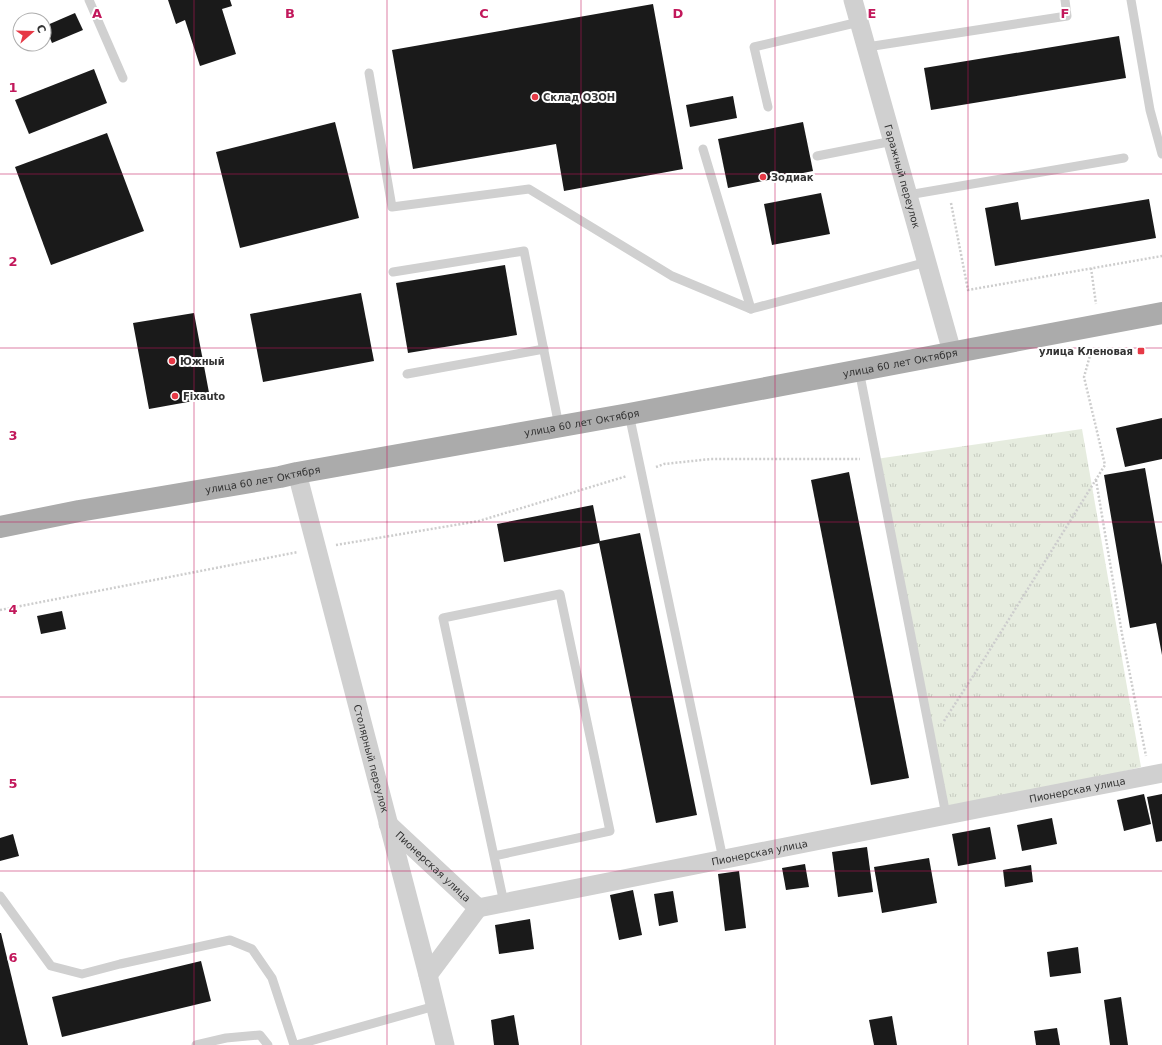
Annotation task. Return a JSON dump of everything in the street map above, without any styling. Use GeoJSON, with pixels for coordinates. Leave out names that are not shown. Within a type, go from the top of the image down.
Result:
{"type":"FeatureCollection","features":[{"type":"Feature","properties":{"kind":"main road","name":"улица 60 лет Октября"},"geometry":{"type":"LineString","coordinates":[[0,527],[79,511],[629,414],[1162,313]]}},
{"type":"Feature","properties":{"kind":"street","name":"Гаражный переулок"},"geometry":{"type":"LineString","coordinates":[[853,0],[952,352]]}},
{"type":"Feature","properties":{"kind":"street","name":"Столярный переулок"},"geometry":{"type":"LineString","coordinates":[[297,472],[445,1045]]}},
{"type":"Feature","properties":{"kind":"street","name":"Пионерская улица"},"geometry":{"type":"LineString","coordinates":[[388,824],[478,908],[1156,774]]}},
{"type":"Feature","properties":{"kind":"street"},"geometry":{"type":"LineString","coordinates":[[428,975],[478,908]]}},
{"type":"Feature","properties":{"kind":"lane"},"geometry":{"type":"LineString","coordinates":[[89,0],[123,78]]}},
{"type":"Feature","properties":{"kind":"lane"},"geometry":{"type":"LineString","coordinates":[[867,47],[1067,16],[1065,0]]}},
{"type":"Feature","properties":{"kind":"lane"},"geometry":{"type":"LineString","coordinates":[[1131,0],[1150,110],[1162,154]]}},
{"type":"Feature","properties":{"kind":"lane"},"geometry":{"type":"LineString","coordinates":[[768,107],[754,47],[859,22]]}},
{"type":"Feature","properties":{"kind":"lane"},"geometry":{"type":"LineString","coordinates":[[369,73],[392,207],[529,190],[672,276],[751,310],[927,262]]}},
{"type":"Feature","properties":{"kind":"lane"},"geometry":{"type":"LineString","coordinates":[[817,156],[893,141]]}},
{"type":"Feature","properties":{"kind":"lane"},"geometry":{"type":"LineString","coordinates":[[703,149],[751,310]]}},
{"type":"Feature","properties":{"kind":"lane"},"geometry":{"type":"LineString","coordinates":[[908,194],[1124,158]]}},
{"type":"Feature","properties":{"kind":"lane"},"geometry":{"type":"LineString","coordinates":[[393,272],[524,251],[559,426]]}},
{"type":"Feature","properties":{"kind":"lane"},"geometry":{"type":"LineString","coordinates":[[407,374],[544,349]]}},
{"type":"Feature","properties":{"kind":"lane"},"geometry":{"type":"LineString","coordinates":[[859,370],[946,815]]}},
{"type":"Feature","properties":{"kind":"lane"},"geometry":{"type":"LineString","coordinates":[[629,414],[723,859]]}},
{"type":"Feature","properties":{"kind":"lane"},"geometry":{"type":"LineString","coordinates":[[494,856],[610,831],[560,594],[443,618],[504,903]]}},
{"type":"Feature","properties":{"kind":"lane"},"geometry":{"type":"LineString","coordinates":[[0,896],[51,966],[82,974],[120,964],[230,940],[252,949],[272,978],[295,1045],[435,1006]]}},
{"type":"Feature","properties":{"kind":"lane"},"geometry":{"type":"LineString","coordinates":[[196,1045],[226,1038],[260,1035],[268,1045]]}},
{"type":"Feature","properties":{"kind":"path"},"geometry":{"type":"LineString","coordinates":[[947,188],[968,290],[1162,256]]}},
{"type":"Feature","properties":{"kind":"path"},"geometry":{"type":"LineString","coordinates":[[932,740],[1105,465],[1084,377],[1099,324],[1091,268]]}},
{"type":"Feature","properties":{"kind":"path"},"geometry":{"type":"LineString","coordinates":[[0,610],[317,548],[479,521],[664,464],[712,458],[876,459]]}},
{"type":"Feature","properties":{"kind":"path"},"geometry":{"type":"LineString","coordinates":[[1096,479],[1122,634],[1156,774]]}},
{"type":"Feature","properties":{"kind":"green space"},"geometry":{"type":"Polygon","coordinates":[[[1082,429],[1141,767],[946,815],[876,459],[1082,429]]]}},
{"type":"Feature","properties":{"kind":"building"},"geometry":{"type":"Polygon","coordinates":[[[168,0],[230,0],[232,6],[222,9],[236,54],[200,66],[185,20],[176,24],[168,0]]]}},
{"type":"Feature","properties":{"kind":"building","name":"Склад ОЗОН"},"geometry":{"type":"Polygon","coordinates":[[[653,4],[683,169],[564,191],[556,144],[413,169],[392,50],[653,4]]]}},
{"type":"Feature","properties":{"kind":"building"},"geometry":{"type":"Polygon","coordinates":[[[75,13],[83,30],[52,43],[52,23],[75,13]]]}},
{"type":"Feature","properties":{"kind":"building"},"geometry":{"type":"Polygon","coordinates":[[[1119,36],[1126,78],[931,110],[924,68],[1119,36]]]}},
{"type":"Feature","properties":{"kind":"building"},"geometry":{"type":"Polygon","coordinates":[[[94,69],[107,103],[29,134],[15,100],[94,69]]]}},
{"type":"Feature","properties":{"kind":"building"},"geometry":{"type":"Polygon","coordinates":[[[733,96],[737,118],[690,127],[686,105],[733,96]]]}},
{"type":"Feature","properties":{"kind":"building"},"geometry":{"type":"Polygon","coordinates":[[[335,122],[359,218],[240,248],[216,152],[335,122]]]}},
{"type":"Feature","properties":{"kind":"building"},"geometry":{"type":"Polygon","coordinates":[[[803,122],[813,171],[728,188],[718,139],[803,122]]]}},
{"type":"Feature","properties":{"kind":"building"},"geometry":{"type":"Polygon","coordinates":[[[107,133],[144,231],[51,265],[15,167],[107,133]]]}},
{"type":"Feature","properties":{"kind":"building"},"geometry":{"type":"Polygon","coordinates":[[[821,193],[830,234],[772,245],[764,204],[821,193]]]}},
{"type":"Feature","properties":{"kind":"building"},"geometry":{"type":"Polygon","coordinates":[[[1149,199],[1156,238],[995,266],[985,208],[1018,202],[1021,220],[1149,199]]]}},
{"type":"Feature","properties":{"kind":"building"},"geometry":{"type":"Polygon","coordinates":[[[505,265],[517,335],[408,353],[396,283],[505,265]]]}},
{"type":"Feature","properties":{"kind":"building"},"geometry":{"type":"Polygon","coordinates":[[[361,293],[374,361],[263,382],[250,314],[361,293]]]}},
{"type":"Feature","properties":{"kind":"building","name":"Южный"},"geometry":{"type":"Polygon","coordinates":[[[194,313],[210,398],[149,409],[133,323],[194,313]]]}},
{"type":"Feature","properties":{"kind":"building"},"geometry":{"type":"Polygon","coordinates":[[[1162,418],[1162,459],[1125,467],[1116,428],[1162,418]]]}},
{"type":"Feature","properties":{"kind":"building"},"geometry":{"type":"Polygon","coordinates":[[[1145,468],[1162,565],[1162,655],[1156,623],[1130,628],[1104,475],[1145,468]]]}},
{"type":"Feature","properties":{"kind":"building"},"geometry":{"type":"Polygon","coordinates":[[[849,472],[909,778],[871,785],[811,480],[849,472]]]}},
{"type":"Feature","properties":{"kind":"building"},"geometry":{"type":"Polygon","coordinates":[[[593,505],[600,541],[640,533],[697,815],[656,823],[599,543],[504,562],[497,524],[593,505]]]}},
{"type":"Feature","properties":{"kind":"building"},"geometry":{"type":"Polygon","coordinates":[[[62,611],[66,629],[41,634],[37,616],[62,611]]]}},
{"type":"Feature","properties":{"kind":"building"},"geometry":{"type":"Polygon","coordinates":[[[1144,794],[1151,824],[1124,831],[1117,800],[1144,794]]]}},
{"type":"Feature","properties":{"kind":"building"},"geometry":{"type":"Polygon","coordinates":[[[1162,794],[1162,841],[1156,842],[1147,797],[1162,794]]]}},
{"type":"Feature","properties":{"kind":"building"},"geometry":{"type":"Polygon","coordinates":[[[1052,818],[1057,844],[1022,851],[1017,825],[1052,818]]]}},
{"type":"Feature","properties":{"kind":"building"},"geometry":{"type":"Polygon","coordinates":[[[990,827],[996,859],[958,866],[952,834],[990,827]]]}},
{"type":"Feature","properties":{"kind":"building"},"geometry":{"type":"Polygon","coordinates":[[[13,834],[19,856],[0,861],[0,838],[13,834]]]}},
{"type":"Feature","properties":{"kind":"building"},"geometry":{"type":"Polygon","coordinates":[[[867,847],[873,892],[838,897],[832,852],[867,847]]]}},
{"type":"Feature","properties":{"kind":"building"},"geometry":{"type":"Polygon","coordinates":[[[929,858],[937,903],[882,913],[874,867],[929,858]]]}},
{"type":"Feature","properties":{"kind":"building"},"geometry":{"type":"Polygon","coordinates":[[[805,864],[809,887],[786,890],[782,868],[805,864]]]}},
{"type":"Feature","properties":{"kind":"building"},"geometry":{"type":"Polygon","coordinates":[[[1031,865],[1033,882],[1005,887],[1003,870],[1031,865]]]}},
{"type":"Feature","properties":{"kind":"building"},"geometry":{"type":"Polygon","coordinates":[[[739,871],[746,928],[725,931],[718,874],[739,871]]]}},
{"type":"Feature","properties":{"kind":"building"},"geometry":{"type":"Polygon","coordinates":[[[633,890],[642,935],[619,940],[610,895],[633,890]]]}},
{"type":"Feature","properties":{"kind":"building"},"geometry":{"type":"Polygon","coordinates":[[[673,891],[678,922],[659,926],[654,894],[673,891]]]}},
{"type":"Feature","properties":{"kind":"building"},"geometry":{"type":"Polygon","coordinates":[[[530,919],[534,949],[499,954],[495,925],[530,919]]]}},
{"type":"Feature","properties":{"kind":"building"},"geometry":{"type":"Polygon","coordinates":[[[1,933],[28,1045],[0,1045],[1,933]]]}},
{"type":"Feature","properties":{"kind":"building"},"geometry":{"type":"Polygon","coordinates":[[[1078,947],[1081,973],[1050,977],[1047,952],[1078,947]]]}},
{"type":"Feature","properties":{"kind":"building"},"geometry":{"type":"Polygon","coordinates":[[[201,961],[211,1001],[62,1037],[52,997],[201,961]]]}},
{"type":"Feature","properties":{"kind":"building"},"geometry":{"type":"Polygon","coordinates":[[[1121,997],[1128,1045],[1110,1045],[1104,1000],[1121,997]]]}},
{"type":"Feature","properties":{"kind":"building"},"geometry":{"type":"Polygon","coordinates":[[[514,1015],[519,1045],[494,1045],[491,1020],[514,1015]]]}},
{"type":"Feature","properties":{"kind":"building"},"geometry":{"type":"Polygon","coordinates":[[[892,1016],[897,1045],[874,1045],[869,1020],[892,1016]]]}},
{"type":"Feature","properties":{"kind":"building"},"geometry":{"type":"Polygon","coordinates":[[[1057,1028],[1060,1045],[1036,1045],[1034,1031],[1057,1028]]]}},
{"type":"Feature","properties":{"kind":"place","name":"Склад ОЗОН"},"geometry":{"type":"Point","coordinates":[535,97]}},
{"type":"Feature","properties":{"kind":"place","name":"Зодиак"},"geometry":{"type":"Point","coordinates":[763,177]}},
{"type":"Feature","properties":{"kind":"place","name":"улица Кленовая"},"geometry":{"type":"Point","coordinates":[1141,351]}},
{"type":"Feature","properties":{"kind":"place","name":"Южный"},"geometry":{"type":"Point","coordinates":[172,361]}},
{"type":"Feature","properties":{"kind":"place","name":"Fixauto"},"geometry":{"type":"Point","coordinates":[175,396]}}]}
